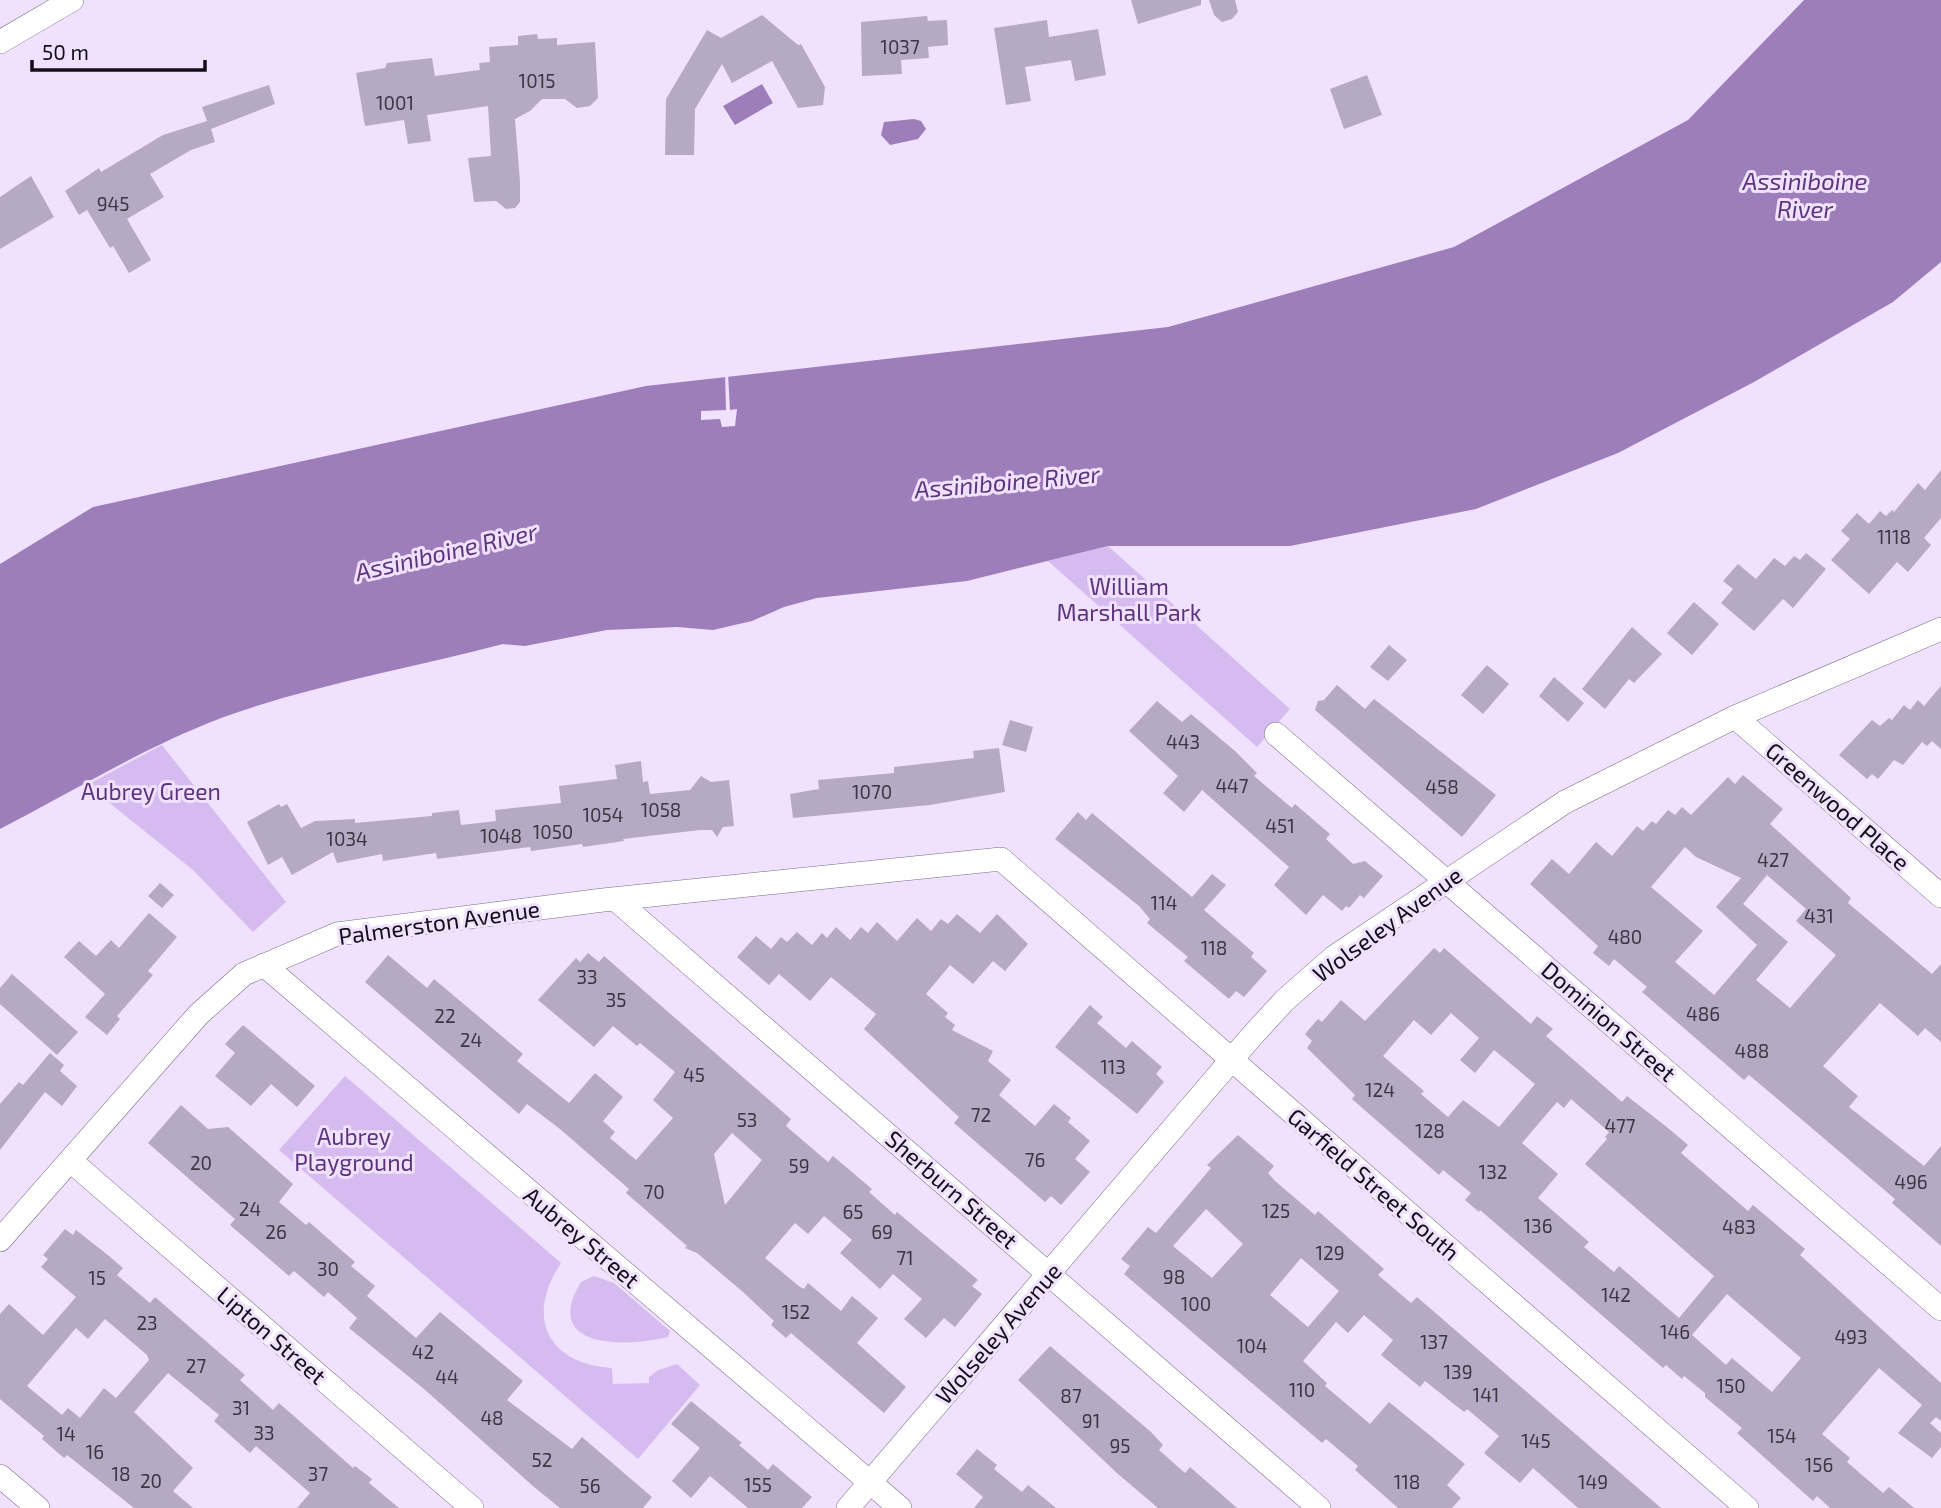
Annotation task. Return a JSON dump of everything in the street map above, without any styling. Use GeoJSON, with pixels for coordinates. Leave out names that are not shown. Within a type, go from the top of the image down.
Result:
{"type":"FeatureCollection","features":[{"type":"Feature","properties":{"kind":"street"},"geometry":{"type":"LineString","coordinates":[[0,41],[72,0]]}},
{"type":"Feature","properties":{"kind":"street","name":"Wolseley Avenue"},"geometry":{"type":"LineString","coordinates":[[848,1508],[1285,1000],[1334,957],[1446,879],[1565,802],[1735,717],[1941,629]]}},
{"type":"Feature","properties":{"kind":"street","name":"Greenwood Place"},"geometry":{"type":"LineString","coordinates":[[1735,717],[1941,896]]}},
{"type":"Feature","properties":{"kind":"street","name":"Dominion Street"},"geometry":{"type":"LineString","coordinates":[[1276,734],[1941,1308]]}},
{"type":"Feature","properties":{"kind":"street","name":"Palmerston Avenue"},"geometry":{"type":"LineString","coordinates":[[0,1240],[72,1162],[199,1014],[244,974],[337,934],[615,899],[1002,859]]}},
{"type":"Feature","properties":{"kind":"street","name":"Garfield Street South"},"geometry":{"type":"LineString","coordinates":[[1002,859],[1747,1508]]}},
{"type":"Feature","properties":{"kind":"street","name":"Sherburn Street"},"geometry":{"type":"LineString","coordinates":[[615,899],[1319,1508]]}},
{"type":"Feature","properties":{"kind":"street","name":"Aubrey Street"},"geometry":{"type":"LineString","coordinates":[[264,965],[900,1508]]}},
{"type":"Feature","properties":{"kind":"street","name":"Lipton Street"},"geometry":{"type":"LineString","coordinates":[[72,1162],[472,1508]]}},
{"type":"Feature","properties":{"kind":"street"},"geometry":{"type":"LineString","coordinates":[[0,1476],[38,1508]]}},
{"type":"Feature","properties":{"kind":"green space","name":"William Marshall Park"},"geometry":{"type":"Polygon","coordinates":[[[1108,546],[1290,709],[1257,747],[1048,561],[1108,546]]]}},
{"type":"Feature","properties":{"kind":"green space","name":"Aubrey Green"},"geometry":{"type":"Polygon","coordinates":[[[162,745],[286,902],[253,932],[193,870],[87,785],[162,745]]]}},
{"type":"Feature","properties":{"kind":"green space","name":"Aubrey Playground"},"geometry":{"type":"Polygon","coordinates":[[[345,1076],[561,1263],[550,1283],[544,1319],[549,1334],[558,1347],[572,1358],[590,1365],[612,1368],[613,1384],[649,1383],[649,1377],[658,1370],[677,1364],[700,1385],[638,1459],[279,1150],[345,1076]]]}},
{"type":"Feature","properties":{"kind":"green space"},"geometry":{"type":"Polygon","coordinates":[[[594,1276],[614,1283],[670,1331],[668,1337],[612,1342],[594,1339],[580,1332],[572,1321],[571,1304],[581,1282],[594,1276]]]}},
{"type":"Feature","properties":{"kind":"water","name":"Assiniboine River"},"geometry":{"type":"Polygon","coordinates":[[[1804,0],[1941,0],[1941,262],[1893,302],[1754,382],[1618,453],[1476,509],[1290,546],[1108,546],[967,581],[817,598],[784,607],[752,621],[713,630],[677,627],[607,630],[525,646],[503,644],[327,686],[224,717],[138,755],[0,829],[0,564],[93,507],[646,386],[1168,327],[1454,247],[1688,120],[1804,0]]]}},
{"type":"Feature","properties":{"kind":"water"},"geometry":{"type":"Polygon","coordinates":[[[762,84],[773,103],[735,125],[723,106],[762,84]]]}},
{"type":"Feature","properties":{"kind":"water"},"geometry":{"type":"Polygon","coordinates":[[[914,119],[921,121],[926,129],[918,139],[890,145],[881,135],[884,122],[914,119]]]}},
{"type":"Feature","properties":{"kind":"pier"},"geometry":{"type":"Polygon","coordinates":[[[725,373],[728,373],[730,410],[737,409],[735,426],[722,427],[720,419],[701,420],[701,411],[726,410],[725,373]]]}},
{"type":"Feature","properties":{"kind":"building"},"geometry":{"type":"Polygon","coordinates":[[[1131,0],[1201,0],[1201,5],[1138,24],[1131,0]]]}},
{"type":"Feature","properties":{"kind":"building"},"geometry":{"type":"Polygon","coordinates":[[[1209,0],[1235,0],[1238,12],[1232,19],[1222,22],[1214,15],[1209,0]]]}},
{"type":"Feature","properties":{"kind":"building"},"geometry":{"type":"Polygon","coordinates":[[[762,15],[798,45],[801,44],[825,87],[823,105],[798,108],[772,61],[732,83],[722,64],[695,109],[694,155],[665,155],[666,99],[707,30],[721,38],[762,15]]]}},
{"type":"Feature","properties":{"kind":"building"},"geometry":{"type":"Polygon","coordinates":[[[927,16],[928,21],[947,20],[948,45],[928,47],[929,58],[901,60],[902,74],[862,76],[861,22],[927,16]]]}},
{"type":"Feature","properties":{"kind":"building"},"geometry":{"type":"Polygon","coordinates":[[[1047,20],[1049,37],[1098,29],[1106,75],[1075,81],[1071,60],[1025,67],[1031,101],[1006,105],[994,28],[1047,20]]]}},
{"type":"Feature","properties":{"kind":"building"},"geometry":{"type":"Polygon","coordinates":[[[537,34],[538,39],[557,38],[557,45],[595,42],[598,98],[590,106],[577,108],[565,99],[542,99],[530,111],[515,119],[520,202],[515,208],[506,209],[496,201],[474,202],[468,158],[491,156],[488,106],[427,115],[431,141],[408,144],[404,120],[365,126],[356,73],[385,68],[387,63],[432,58],[435,76],[480,70],[479,63],[490,62],[489,47],[518,45],[518,36],[537,34]]]}},
{"type":"Feature","properties":{"kind":"building"},"geometry":{"type":"Polygon","coordinates":[[[1367,75],[1382,115],[1344,129],[1330,89],[1367,75]]]}},
{"type":"Feature","properties":{"kind":"building"},"geometry":{"type":"Polygon","coordinates":[[[269,85],[275,104],[211,129],[215,142],[191,150],[150,174],[164,197],[127,219],[151,260],[129,273],[87,210],[79,215],[65,191],[99,168],[101,172],[163,135],[207,121],[202,107],[269,85]]]}},
{"type":"Feature","properties":{"kind":"building"},"geometry":{"type":"Polygon","coordinates":[[[31,176],[54,217],[0,249],[0,197],[31,176]]]}},
{"type":"Feature","properties":{"kind":"building"},"geometry":{"type":"Polygon","coordinates":[[[1941,470],[1941,518],[1924,538],[1931,545],[1908,572],[1897,562],[1869,594],[1831,560],[1850,539],[1841,531],[1857,513],[1869,524],[1880,511],[1886,516],[1892,510],[1894,512],[1918,483],[1925,490],[1941,470]]]}},
{"type":"Feature","properties":{"kind":"building"},"geometry":{"type":"Polygon","coordinates":[[[1806,553],[1826,569],[1793,608],[1783,599],[1754,631],[1721,603],[1733,589],[1723,581],[1738,564],[1756,579],[1774,558],[1785,566],[1794,556],[1800,560],[1806,553]]]}},
{"type":"Feature","properties":{"kind":"building"},"geometry":{"type":"Polygon","coordinates":[[[1694,602],[1719,624],[1692,655],[1667,633],[1694,602]]]}},
{"type":"Feature","properties":{"kind":"building"},"geometry":{"type":"Polygon","coordinates":[[[1632,627],[1662,654],[1634,683],[1629,679],[1605,709],[1582,689],[1632,627]]]}},
{"type":"Feature","properties":{"kind":"building"},"geometry":{"type":"Polygon","coordinates":[[[1389,645],[1407,660],[1388,681],[1370,667],[1389,645]]]}},
{"type":"Feature","properties":{"kind":"building"},"geometry":{"type":"Polygon","coordinates":[[[1487,665],[1509,684],[1483,714],[1461,695],[1487,665]]]}},
{"type":"Feature","properties":{"kind":"building"},"geometry":{"type":"Polygon","coordinates":[[[1554,677],[1584,703],[1568,722],[1539,696],[1554,677]]]}},
{"type":"Feature","properties":{"kind":"building"},"geometry":{"type":"Polygon","coordinates":[[[1337,685],[1365,709],[1374,699],[1496,795],[1462,837],[1315,710],[1318,701],[1324,700],[1337,685]]]}},
{"type":"Feature","properties":{"kind":"building"},"geometry":{"type":"Polygon","coordinates":[[[1941,686],[1941,749],[1932,741],[1927,746],[1922,742],[1903,765],[1894,760],[1878,779],[1872,774],[1867,779],[1839,755],[1872,720],[1880,726],[1889,718],[1892,720],[1904,705],[1910,710],[1918,700],[1924,706],[1941,686]]]}},
{"type":"Feature","properties":{"kind":"building"},"geometry":{"type":"Polygon","coordinates":[[[1157,701],[1182,722],[1191,714],[1235,751],[1257,773],[1254,776],[1292,808],[1295,804],[1330,834],[1326,839],[1353,864],[1365,861],[1383,876],[1364,898],[1360,895],[1349,908],[1346,906],[1342,911],[1323,895],[1306,915],[1274,885],[1289,867],[1202,790],[1184,812],[1163,793],[1178,776],[1129,731],[1157,701]]]}},
{"type":"Feature","properties":{"kind":"building"},"geometry":{"type":"Polygon","coordinates":[[[1010,720],[1033,727],[1026,752],[1002,745],[1010,720]]]}},
{"type":"Feature","properties":{"kind":"building"},"geometry":{"type":"Polygon","coordinates":[[[999,748],[1005,792],[930,805],[793,818],[790,794],[819,789],[818,780],[894,773],[894,767],[974,758],[973,751],[999,748]]]}},
{"type":"Feature","properties":{"kind":"building"},"geometry":{"type":"Polygon","coordinates":[[[641,761],[643,782],[648,781],[650,794],[690,790],[701,776],[711,782],[729,780],[734,826],[723,827],[717,837],[712,830],[700,830],[623,839],[624,841],[583,847],[582,844],[531,851],[530,847],[437,859],[436,853],[383,861],[382,854],[337,863],[333,852],[292,875],[282,857],[268,865],[247,822],[279,804],[281,807],[287,804],[301,828],[315,821],[355,819],[355,823],[432,816],[432,813],[459,810],[461,825],[496,821],[495,810],[561,803],[559,786],[617,779],[615,765],[641,761]]]}},
{"type":"Feature","properties":{"kind":"building"},"geometry":{"type":"Polygon","coordinates":[[[1743,775],[1783,809],[1770,824],[1851,898],[1848,903],[1932,974],[1941,964],[1941,1042],[1925,1028],[1918,1036],[1880,1003],[1823,1066],[1858,1096],[1849,1107],[1924,1166],[1941,1146],[1941,1246],[1892,1203],[1895,1199],[1780,1101],[1749,1075],[1744,1080],[1642,992],[1647,987],[1614,959],[1609,966],[1593,953],[1598,946],[1530,884],[1552,859],[1569,874],[1596,842],[1612,856],[1637,826],[1643,831],[1652,821],[1656,824],[1668,810],[1675,815],[1682,807],[1691,815],[1728,777],[1735,784],[1743,775]],[[1685,847],[1651,887],[1703,931],[1675,962],[1714,995],[1757,945],[1716,907],[1741,878],[1696,857],[1685,847]],[[1767,875],[1743,904],[1788,942],[1756,980],[1790,1008],[1836,955],[1796,921],[1806,909],[1767,875]]]}},
{"type":"Feature","properties":{"kind":"building"},"geometry":{"type":"Polygon","coordinates":[[[1078,812],[1086,820],[1092,813],[1192,897],[1212,874],[1226,885],[1204,910],[1254,953],[1251,957],[1267,971],[1244,997],[1236,991],[1229,999],[1184,961],[1188,957],[1147,923],[1150,919],[1139,906],[1055,839],[1078,812]]]}},
{"type":"Feature","properties":{"kind":"building"},"geometry":{"type":"Polygon","coordinates":[[[160,883],[174,895],[162,908],[148,896],[160,883]]]}},
{"type":"Feature","properties":{"kind":"building"},"geometry":{"type":"Polygon","coordinates":[[[149,913],[177,937],[148,971],[153,975],[117,1016],[120,1019],[107,1035],[85,1017],[105,994],[64,957],[79,941],[96,956],[111,940],[119,948],[149,913]]]}},
{"type":"Feature","properties":{"kind":"building"},"geometry":{"type":"Polygon","coordinates":[[[957,914],[980,933],[997,914],[1028,944],[1005,971],[993,961],[973,984],[950,965],[926,994],[948,1013],[945,1017],[955,1025],[952,1030],[993,1051],[988,1061],[1011,1080],[999,1095],[1035,1126],[1054,1104],[1071,1118],[1068,1122],[1090,1141],[1075,1159],[1090,1172],[1061,1205],[1051,1196],[1045,1202],[954,1123],[959,1117],[864,1029],[876,1014],[831,977],[810,1001],[779,974],[769,985],[737,957],[756,936],[771,949],[781,937],[787,942],[797,932],[812,945],[822,933],[827,938],[836,927],[850,940],[861,927],[868,933],[877,922],[897,941],[917,918],[931,931],[941,919],[948,924],[957,914]]]}},
{"type":"Feature","properties":{"kind":"building"},"geometry":{"type":"Polygon","coordinates":[[[1434,948],[1440,953],[1444,948],[1531,1024],[1537,1016],[1553,1029],[1546,1036],[1622,1102],[1627,1096],[1688,1145],[1681,1153],[1748,1211],[1753,1205],[1805,1249],[1800,1255],[1941,1383],[1941,1421],[1936,1417],[1930,1423],[1941,1433],[1941,1447],[1932,1458],[1898,1433],[1922,1405],[1879,1368],[1822,1434],[1850,1458],[1847,1462],[1883,1493],[1889,1487],[1914,1508],[1830,1508],[1817,1496],[1813,1501],[1737,1433],[1742,1428],[1705,1397],[1705,1393],[1666,1365],[1663,1368],[1465,1200],[1471,1193],[1443,1170],[1439,1175],[1352,1099],[1355,1095],[1307,1048],[1312,1041],[1305,1034],[1318,1019],[1322,1022],[1341,1000],[1365,1021],[1434,948]],[[1451,1013],[1431,1035],[1414,1020],[1383,1056],[1424,1091],[1421,1094],[1448,1117],[1463,1100],[1499,1127],[1535,1084],[1494,1050],[1475,1073],[1460,1060],[1479,1038],[1451,1013]],[[1571,1099],[1564,1108],[1557,1102],[1522,1143],[1558,1174],[1538,1198],[1589,1242],[1584,1247],[1614,1272],[1619,1266],[1679,1318],[1714,1276],[1585,1164],[1607,1139],[1605,1137],[1609,1132],[1571,1099]],[[1727,1294],[1692,1335],[1726,1365],[1732,1358],[1772,1392],[1801,1358],[1727,1294]]]}},
{"type":"Feature","properties":{"kind":"building"},"geometry":{"type":"Polygon","coordinates":[[[588,953],[599,962],[604,956],[791,1119],[786,1126],[828,1162],[833,1156],[872,1189],[869,1192],[895,1215],[897,1212],[978,1280],[972,1286],[982,1294],[955,1327],[944,1318],[926,1338],[904,1319],[922,1299],[893,1274],[880,1289],[840,1253],[852,1240],[824,1216],[808,1234],[795,1223],[765,1258],[800,1287],[804,1289],[808,1283],[841,1311],[852,1296],[878,1318],[857,1343],[906,1387],[884,1413],[791,1333],[786,1338],[771,1325],[774,1321],[743,1292],[697,1253],[685,1248],[687,1246],[626,1193],[629,1189],[560,1129],[527,1104],[519,1114],[365,982],[388,955],[427,988],[434,979],[523,1054],[517,1061],[569,1103],[595,1073],[623,1097],[603,1121],[615,1132],[610,1138],[636,1160],[673,1118],[653,1100],[675,1072],[640,1043],[637,1046],[613,1026],[594,1047],[538,1000],[576,958],[580,962],[588,953]],[[732,1133],[714,1154],[725,1205],[762,1160],[732,1133]]]}},
{"type":"Feature","properties":{"kind":"building"},"geometry":{"type":"Polygon","coordinates":[[[12,974],[78,1032],[57,1055],[0,1004],[0,988],[12,974]]]}},
{"type":"Feature","properties":{"kind":"building"},"geometry":{"type":"Polygon","coordinates":[[[1090,1005],[1103,1017],[1097,1023],[1126,1048],[1132,1041],[1162,1067],[1156,1074],[1164,1082],[1137,1114],[1055,1047],[1090,1005]]]}},
{"type":"Feature","properties":{"kind":"building"},"geometry":{"type":"Polygon","coordinates":[[[243,1025],[315,1086],[297,1107],[271,1084],[251,1106],[215,1076],[235,1053],[225,1044],[243,1025]]]}},
{"type":"Feature","properties":{"kind":"building"},"geometry":{"type":"Polygon","coordinates":[[[50,1053],[64,1065],[60,1071],[77,1086],[62,1106],[45,1092],[0,1150],[0,1104],[19,1082],[23,1085],[50,1053]]]}},
{"type":"Feature","properties":{"kind":"building"},"geometry":{"type":"Polygon","coordinates":[[[181,1105],[208,1129],[228,1127],[293,1184],[279,1202],[306,1225],[309,1222],[355,1262],[351,1266],[375,1286],[367,1296],[416,1338],[440,1312],[523,1381],[507,1400],[572,1449],[582,1437],[652,1497],[643,1508],[560,1508],[424,1389],[349,1328],[357,1318],[328,1292],[324,1297],[294,1271],[289,1276],[230,1225],[235,1219],[148,1143],[181,1105]]]}},
{"type":"Feature","properties":{"kind":"building"},"geometry":{"type":"Polygon","coordinates":[[[1238,1135],[1274,1166],[1268,1173],[1275,1181],[1315,1215],[1318,1211],[1384,1269],[1378,1275],[1411,1303],[1417,1297],[1661,1508],[1578,1508],[1533,1468],[1520,1483],[1484,1453],[1499,1436],[1467,1409],[1464,1412],[1425,1381],[1420,1387],[1381,1355],[1393,1340],[1364,1315],[1348,1333],[1336,1322],[1303,1361],[1327,1383],[1325,1386],[1370,1424],[1389,1402],[1465,1464],[1447,1485],[1461,1498],[1452,1508],[1398,1508],[1355,1470],[1358,1466],[1326,1439],[1322,1443],[1124,1274],[1130,1266],[1121,1259],[1148,1227],[1156,1233],[1211,1168],[1207,1165],[1238,1135]],[[1206,1209],[1173,1246],[1212,1278],[1243,1244],[1206,1209]],[[1301,1258],[1270,1295],[1308,1327],[1339,1291],[1301,1258]]]}},
{"type":"Feature","properties":{"kind":"building"},"geometry":{"type":"Polygon","coordinates":[[[65,1229],[73,1235],[76,1230],[123,1268],[117,1275],[150,1303],[155,1297],[245,1375],[240,1380],[273,1410],[279,1403],[353,1468],[355,1466],[372,1479],[369,1483],[399,1508],[297,1508],[310,1493],[256,1446],[250,1453],[214,1421],[219,1415],[168,1373],[134,1412],[193,1468],[173,1491],[193,1508],[134,1508],[67,1455],[64,1458],[42,1439],[44,1436],[0,1399],[0,1314],[9,1304],[43,1335],[76,1297],[41,1267],[48,1259],[43,1255],[65,1229]],[[105,1319],[88,1339],[76,1328],[27,1386],[62,1415],[68,1408],[80,1418],[104,1388],[116,1398],[149,1360],[147,1355],[105,1319]]]}},
{"type":"Feature","properties":{"kind":"building"},"geometry":{"type":"Polygon","coordinates":[[[1050,1346],[1151,1432],[1163,1445],[1159,1450],[1185,1473],[1190,1467],[1237,1508],[1158,1508],[1118,1474],[1018,1380],[1050,1346]]]}},
{"type":"Feature","properties":{"kind":"building"},"geometry":{"type":"Polygon","coordinates":[[[691,1401],[742,1443],[739,1445],[768,1470],[773,1464],[812,1497],[802,1508],[748,1508],[710,1476],[691,1498],[672,1481],[700,1448],[671,1424],[691,1401]]]}},
{"type":"Feature","properties":{"kind":"building"},"geometry":{"type":"Polygon","coordinates":[[[977,1449],[997,1465],[994,1469],[1022,1492],[1028,1485],[1056,1508],[974,1508],[983,1497],[956,1474],[977,1449]]]}}]}
